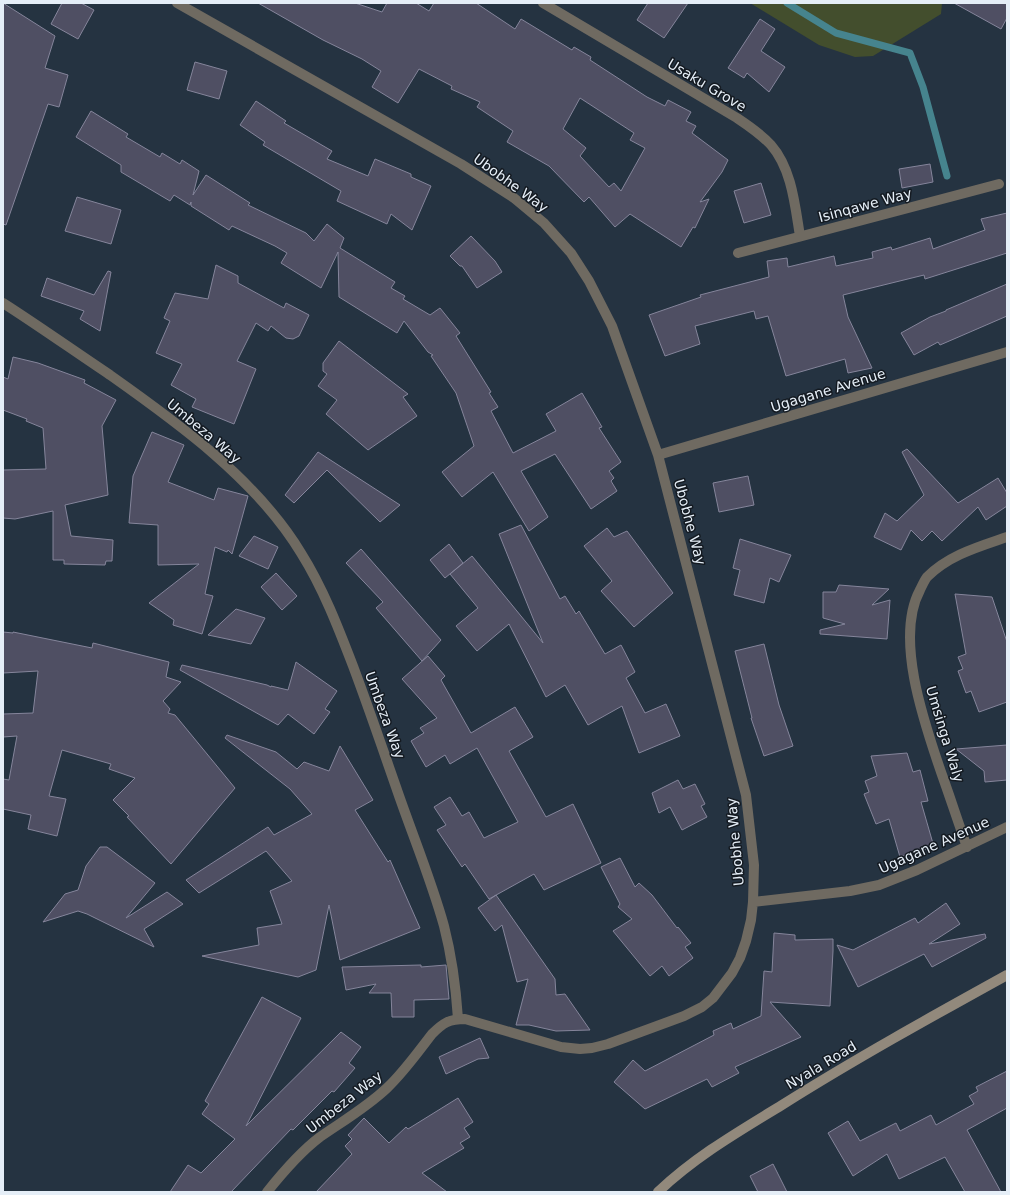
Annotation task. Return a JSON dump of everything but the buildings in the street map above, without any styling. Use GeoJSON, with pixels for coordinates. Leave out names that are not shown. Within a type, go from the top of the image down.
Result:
{"type":"FeatureCollection","features":[{"type":"Feature","properties":{"kind":"street","name":"Ubobhe Way"},"geometry":{"type":"LineString","coordinates":[[177,3],[461,164],[514,198],[544,223],[571,253],[589,281],[612,326],[658,455],[746,795],[754,865],[753,902],[751,920],[740,958],[732,973],[713,998],[702,1007],[684,1016],[608,1044],[592,1048],[580,1049],[561,1047],[465,1018],[458,1019]]}},
{"type":"Feature","properties":{"kind":"street","name":"Usaku Grove"},"geometry":{"type":"LineString","coordinates":[[543,3],[737,118],[757,132],[771,145],[780,157],[787,172],[800,236]]}},
{"type":"Feature","properties":{"kind":"street","name":"Isinqawe Way"},"geometry":{"type":"LineString","coordinates":[[738,253],[999,184]]}},
{"type":"Feature","properties":{"kind":"street","name":"Umbeza Way"},"geometry":{"type":"LineString","coordinates":[[3,303],[35,323],[166,415],[202,444],[259,498],[282,525],[301,552],[325,599],[344,644],[373,719],[444,927],[456,988],[458,1019],[451,1020],[439,1028],[387,1088],[373,1100],[319,1138],[284,1171],[267,1192]]}},
{"type":"Feature","properties":{"kind":"street","name":"Ugagane Avenue"},"geometry":{"type":"LineString","coordinates":[[658,455],[1007,352]]}},
{"type":"Feature","properties":{"kind":"street","name":"Umsinga Waly"},"geometry":{"type":"LineString","coordinates":[[967,847],[924,722],[914,679],[911,647],[911,622],[916,598],[926,578],[959,554],[1007,537]]}},
{"type":"Feature","properties":{"kind":"street","name":"Ugagane Avenue"},"geometry":{"type":"LineString","coordinates":[[753,902],[850,891],[879,885],[917,870],[1007,827]]}},
{"type":"Feature","properties":{"kind":"street","name":"Nyala Road"},"geometry":{"type":"LineString","coordinates":[[658,1192],[701,1156],[778,1107],[838,1070],[1007,975]]}},
{"type":"Feature","properties":{"kind":"green space"},"geometry":{"type":"Polygon","coordinates":[[[750,3],[942,3],[941,14],[873,56],[855,57],[819,45],[750,3]]]}},
{"type":"Feature","properties":{"kind":"waterway"},"geometry":{"type":"LineString","coordinates":[[787,3],[836,33],[910,53],[923,87],[947,176]]}}]}
